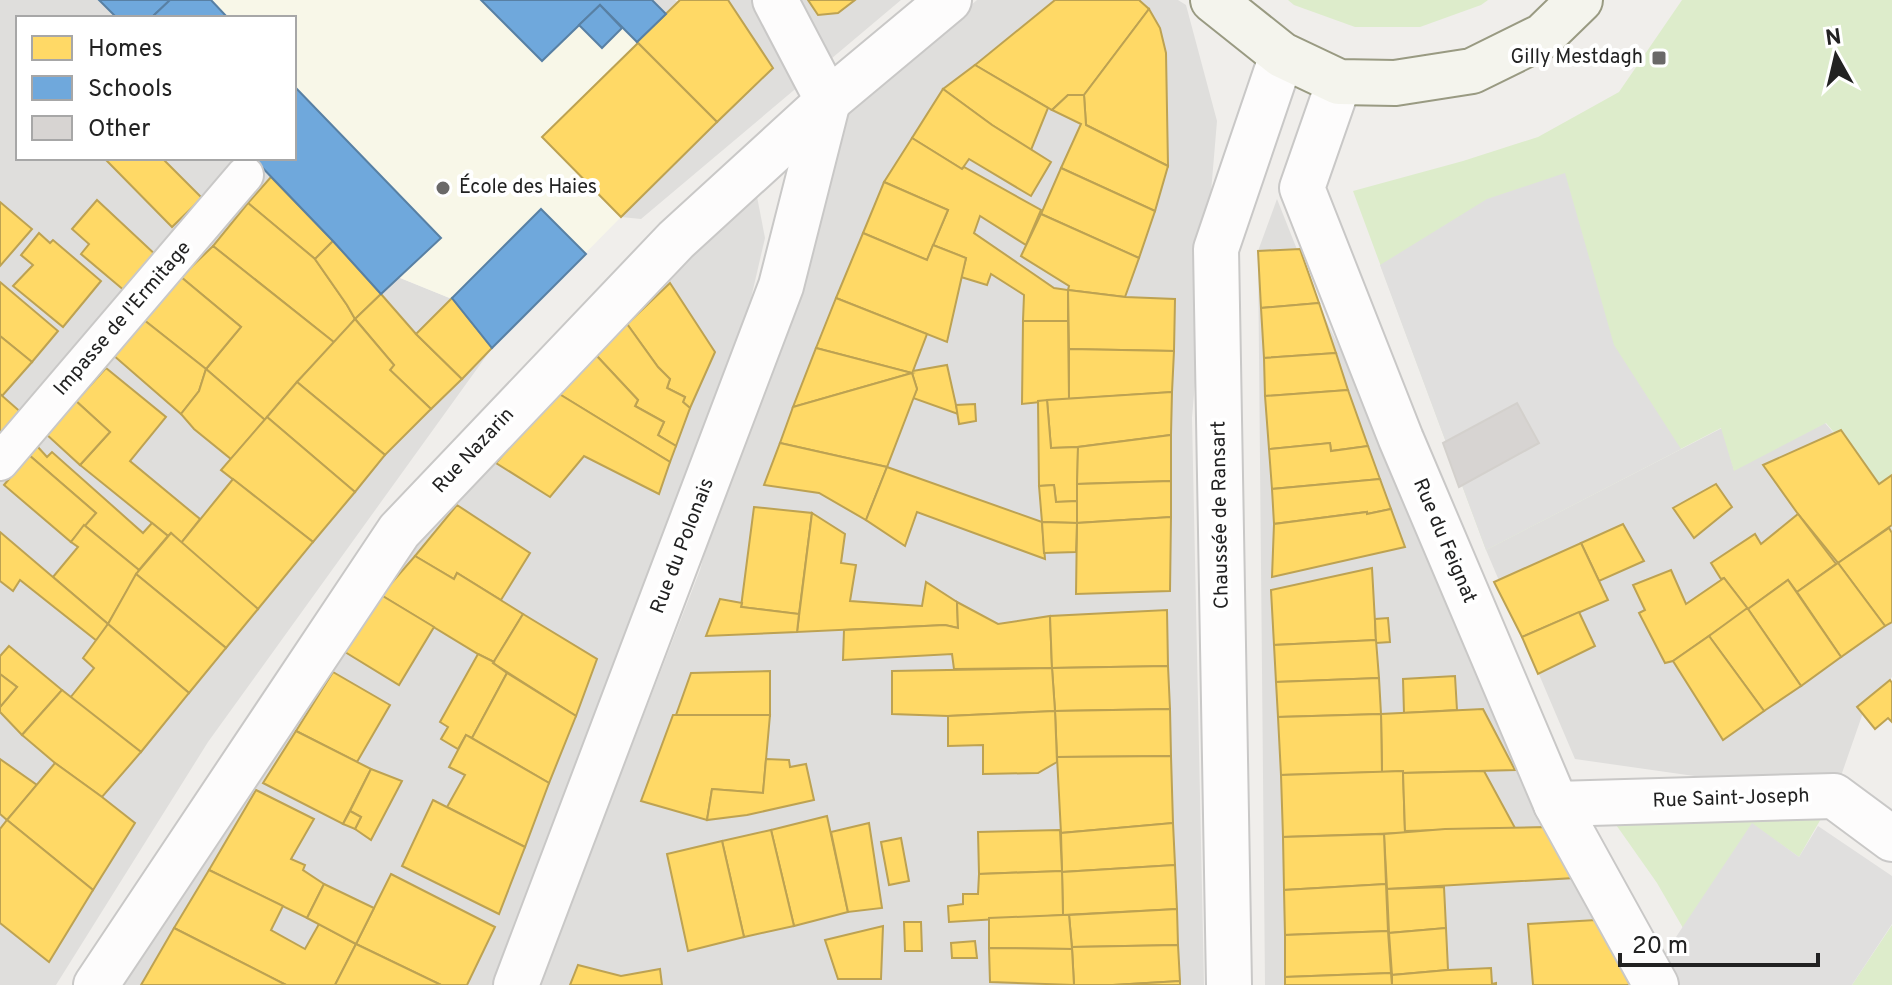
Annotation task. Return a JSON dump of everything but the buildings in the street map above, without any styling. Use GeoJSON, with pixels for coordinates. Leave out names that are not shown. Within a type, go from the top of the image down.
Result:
{"type":"FeatureCollection","features":[{"type":"Feature","properties":{"kind":"main road"},"geometry":{"type":"LineString","coordinates":[[1213,0],[1282,55],[1339,82],[1395,83],[1472,71],[1543,36],[1580,0]]}},
{"type":"Feature","properties":{"kind":"street"},"geometry":{"type":"LineString","coordinates":[[775,0],[828,101]]}},
{"type":"Feature","properties":{"kind":"street","name":"Rue Nazarin"},"geometry":{"type":"LineString","coordinates":[[96,985],[399,531],[676,240],[828,101],[949,0]]}},
{"type":"Feature","properties":{"kind":"street","name":"Chaussée de Ransart"},"geometry":{"type":"LineString","coordinates":[[1229,985],[1216,249],[1282,55]]}},
{"type":"Feature","properties":{"kind":"street","name":"Rue du Feignat"},"geometry":{"type":"LineString","coordinates":[[1339,82],[1302,188],[1401,439],[1556,804],[1656,985]]}},
{"type":"Feature","properties":{"kind":"street","name":"Rue du Polonais"},"geometry":{"type":"LineString","coordinates":[[516,985],[781,286],[828,101]]}},
{"type":"Feature","properties":{"kind":"street","name":"Rue Saint-Joseph"},"geometry":{"type":"LineString","coordinates":[[1556,804],[1834,796],[1892,839]]}},
{"type":"Feature","properties":{"kind":"lane","name":"Impasse de l'Ermitage"},"geometry":{"type":"LineString","coordinates":[[0,462],[245,175]]}},
{"type":"Feature","properties":{"kind":"shaded area"},"geometry":{"type":"Polygon","coordinates":[[[0,0],[101,0],[116,16],[16,16],[16,160],[264,160],[378,269],[452,299],[492,348],[208,742],[56,985],[0,985],[0,0]]]}},
{"type":"Feature","properties":{"kind":"shaded area","name":"École des Haies"},"geometry":{"type":"Polygon","coordinates":[[[103,0],[602,0],[638,44],[543,138],[621,217],[492,348],[452,299],[378,269],[296,160],[296,16],[119,16],[103,0]]]}},
{"type":"Feature","properties":{"kind":"shaded area"},"geometry":{"type":"Polygon","coordinates":[[[602,0],[675,0],[679,3],[682,0],[901,0],[641,219],[621,217],[543,138],[602,0]]]}},
{"type":"Feature","properties":{"kind":"shaded area"},"geometry":{"type":"Polygon","coordinates":[[[977,0],[1178,0],[1186,5],[1217,121],[1192,418],[1204,985],[539,985],[700,570],[820,136],[977,0]]]}},
{"type":"Feature","properties":{"kind":"shaded area"},"geometry":{"type":"Polygon","coordinates":[[[1565,173],[1614,345],[1681,449],[1486,550],[1380,265],[1487,199],[1565,173]]]}},
{"type":"Feature","properties":{"kind":"shaded area"},"geometry":{"type":"Polygon","coordinates":[[[754,181],[765,238],[736,363],[493,985],[121,985],[420,524],[754,181]]]}},
{"type":"Feature","properties":{"kind":"shaded area"},"geometry":{"type":"Polygon","coordinates":[[[1277,199],[1321,310],[1613,907],[1680,985],[1265,985],[1258,251],[1277,199]]]}},
{"type":"Feature","properties":{"kind":"shaded area"},"geometry":{"type":"Polygon","coordinates":[[[1825,423],[1892,500],[1892,677],[1865,707],[1834,796],[1575,759],[1486,550],[1722,428],[1734,470],[1825,423]]]}},
{"type":"Feature","properties":{"kind":"shaded area"},"geometry":{"type":"Polygon","coordinates":[[[1752,823],[1799,857],[1818,826],[1892,876],[1892,924],[1852,985],[1678,985],[1656,967],[1752,823]]]}},
{"type":"Feature","properties":{"kind":"green space"},"geometry":{"type":"Polygon","coordinates":[[[1288,0],[1488,0],[1420,27],[1355,27],[1288,0]]]}},
{"type":"Feature","properties":{"kind":"green space"},"geometry":{"type":"Polygon","coordinates":[[[1682,0],[1892,0],[1892,500],[1826,423],[1734,471],[1721,428],[1486,550],[1353,191],[1538,137],[1619,92],[1682,0]]]}},
{"type":"Feature","properties":{"kind":"green space"},"geometry":{"type":"Polygon","coordinates":[[[1834,796],[1799,857],[1752,824],[1683,928],[1657,883],[1600,802],[1834,796]]]}},
{"type":"Feature","properties":{"kind":"green space"},"geometry":{"type":"Polygon","coordinates":[[[1892,925],[1892,985],[1852,985],[1892,925]]]}},
{"type":"Feature","properties":{"kind":"place","name":"Gilly Mestdagh"},"geometry":{"type":"Point","coordinates":[1659,58]}},
{"type":"Feature","properties":{"kind":"place","name":"École des Haies"},"geometry":{"type":"Point","coordinates":[443,188]}}]}
